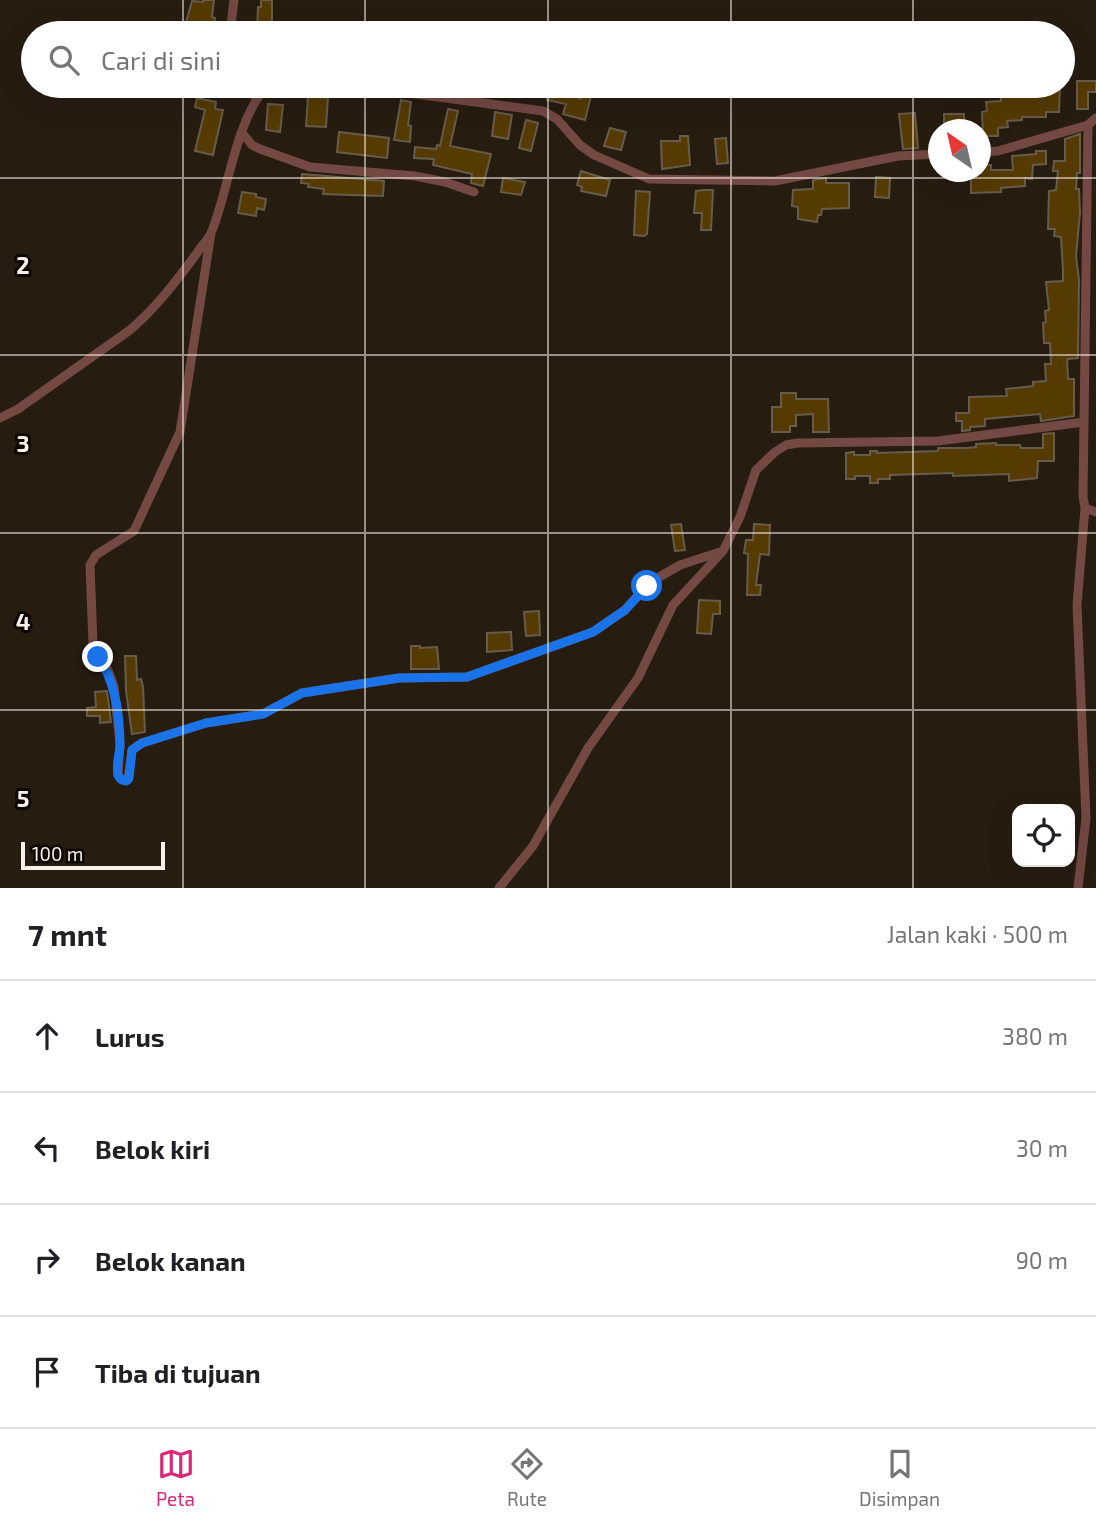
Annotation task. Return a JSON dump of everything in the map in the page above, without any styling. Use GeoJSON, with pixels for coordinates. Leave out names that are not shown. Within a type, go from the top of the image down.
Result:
{"type":"FeatureCollection","features":[{"type":"Feature","properties":{"kind":"street"},"geometry":{"type":"LineString","coordinates":[[231,21],[234,0]]}},
{"type":"Feature","properties":{"kind":"street"},"geometry":{"type":"LineString","coordinates":[[256,98],[211,233],[180,432],[134,531],[96,555],[90,565],[93,644],[114,687],[120,744],[118,775],[121,779],[128,780],[132,750],[142,743],[206,723],[263,714],[302,693],[399,678],[467,677],[589,634],[625,610],[649,583],[680,565],[723,551]]}},
{"type":"Feature","properties":{"kind":"street"},"geometry":{"type":"LineString","coordinates":[[446,98],[543,111],[557,119],[580,145],[594,155],[649,179],[775,181],[898,156],[928,155]]}},
{"type":"Feature","properties":{"kind":"street"},"geometry":{"type":"LineString","coordinates":[[991,151],[1005,149],[1092,121],[1084,422],[1085,508],[1077,605],[1086,818],[1078,888]]}},
{"type":"Feature","properties":{"kind":"street"},"geometry":{"type":"LineString","coordinates":[[243,134],[260,149],[310,167],[415,176],[474,192]]}},
{"type":"Feature","properties":{"kind":"street"},"geometry":{"type":"LineString","coordinates":[[0,418],[18,409],[143,320],[186,269],[211,233]]}},
{"type":"Feature","properties":{"kind":"street"},"geometry":{"type":"LineString","coordinates":[[499,888],[533,846],[588,748],[638,678],[673,605],[723,551],[740,517],[756,470],[764,460],[786,445],[798,443],[939,441],[1084,422]]}},
{"type":"Feature","properties":{"kind":"street"},"geometry":{"type":"LineString","coordinates":[[1085,508],[1096,512]]}},
{"type":"Feature","properties":{"kind":"building"},"geometry":{"type":"Polygon","coordinates":[[[214,0],[212,17],[215,21],[186,21],[192,1],[214,0]]]}},
{"type":"Feature","properties":{"kind":"building"},"geometry":{"type":"Polygon","coordinates":[[[261,0],[272,0],[272,21],[257,21],[258,7],[261,7],[261,0]]]}},
{"type":"Feature","properties":{"kind":"building"},"geometry":{"type":"Polygon","coordinates":[[[1077,81],[1096,81],[1096,92],[1088,92],[1088,109],[1077,109],[1077,81]]]}},
{"type":"Feature","properties":{"kind":"building"},"geometry":{"type":"Polygon","coordinates":[[[197,98],[216,102],[215,109],[223,110],[213,155],[195,151],[205,110],[195,107],[197,98]]]}},
{"type":"Feature","properties":{"kind":"building"},"geometry":{"type":"Polygon","coordinates":[[[308,98],[328,98],[326,127],[306,126],[308,98]]]}},
{"type":"Feature","properties":{"kind":"building"},"geometry":{"type":"Polygon","coordinates":[[[590,98],[585,120],[563,114],[566,104],[547,100],[590,98]]]}},
{"type":"Feature","properties":{"kind":"building"},"geometry":{"type":"Polygon","coordinates":[[[1001,98],[1060,98],[1059,112],[1046,112],[1046,117],[1022,117],[1022,120],[1007,121],[1008,127],[998,128],[998,136],[991,136],[991,119],[982,119],[982,112],[987,111],[986,102],[1001,101],[1001,98]]]}},
{"type":"Feature","properties":{"kind":"building"},"geometry":{"type":"Polygon","coordinates":[[[401,100],[411,102],[408,125],[411,126],[410,142],[394,140],[401,100]]]}},
{"type":"Feature","properties":{"kind":"building"},"geometry":{"type":"Polygon","coordinates":[[[268,104],[283,105],[280,132],[266,130],[268,104]]]}},
{"type":"Feature","properties":{"kind":"building"},"geometry":{"type":"Polygon","coordinates":[[[448,109],[458,111],[450,146],[491,154],[483,186],[471,183],[472,174],[433,165],[434,159],[414,158],[415,147],[436,149],[437,145],[440,146],[448,109]]]}},
{"type":"Feature","properties":{"kind":"building"},"geometry":{"type":"Polygon","coordinates":[[[495,112],[512,115],[508,139],[492,136],[495,112]]]}},
{"type":"Feature","properties":{"kind":"building"},"geometry":{"type":"Polygon","coordinates":[[[915,113],[918,148],[903,149],[899,114],[915,113]]]}},
{"type":"Feature","properties":{"kind":"building"},"geometry":{"type":"Polygon","coordinates":[[[944,114],[964,114],[964,119],[944,119],[944,114]]]}},
{"type":"Feature","properties":{"kind":"building"},"geometry":{"type":"Polygon","coordinates":[[[526,120],[538,123],[531,151],[519,148],[526,120]]]}},
{"type":"Feature","properties":{"kind":"building"},"geometry":{"type":"Polygon","coordinates":[[[610,128],[626,132],[621,150],[604,146],[610,128]]]}},
{"type":"Feature","properties":{"kind":"building"},"geometry":{"type":"Polygon","coordinates":[[[339,132],[389,138],[387,158],[337,152],[339,132]]]}},
{"type":"Feature","properties":{"kind":"building"},"geometry":{"type":"Polygon","coordinates":[[[1080,134],[1080,173],[1077,173],[1076,189],[1079,189],[1080,212],[1076,256],[1079,280],[1078,358],[1067,359],[1068,379],[1074,379],[1074,416],[1041,421],[1040,414],[985,419],[985,426],[970,427],[970,430],[962,431],[962,421],[956,421],[956,413],[969,413],[969,397],[1007,396],[1006,389],[1033,386],[1033,382],[1046,381],[1045,364],[1051,364],[1050,343],[1044,343],[1043,323],[1046,322],[1045,311],[1049,310],[1046,282],[1063,281],[1061,237],[1054,236],[1055,229],[1048,229],[1049,191],[1056,190],[1058,171],[1053,171],[1054,161],[1065,161],[1065,139],[1080,134]]]}},
{"type":"Feature","properties":{"kind":"building"},"geometry":{"type":"Polygon","coordinates":[[[680,136],[688,136],[690,165],[662,169],[661,141],[680,141],[680,136]]]}},
{"type":"Feature","properties":{"kind":"building"},"geometry":{"type":"Polygon","coordinates":[[[726,138],[728,163],[717,164],[715,139],[726,138]]]}},
{"type":"Feature","properties":{"kind":"building"},"geometry":{"type":"Polygon","coordinates":[[[1036,151],[1046,151],[1046,164],[1033,165],[1032,179],[1025,178],[1025,186],[1001,188],[1001,192],[971,193],[971,182],[991,182],[991,170],[1013,170],[1012,156],[1036,154],[1036,151]]]}},
{"type":"Feature","properties":{"kind":"building"},"geometry":{"type":"Polygon","coordinates":[[[581,171],[610,180],[606,196],[581,191],[582,187],[577,185],[581,171]]]}},
{"type":"Feature","properties":{"kind":"building"},"geometry":{"type":"Polygon","coordinates":[[[302,174],[384,181],[383,196],[323,194],[324,189],[308,187],[309,184],[301,183],[302,174]]]}},
{"type":"Feature","properties":{"kind":"building"},"geometry":{"type":"Polygon","coordinates":[[[876,177],[890,178],[889,198],[875,197],[876,177]]]}},
{"type":"Feature","properties":{"kind":"building"},"geometry":{"type":"Polygon","coordinates":[[[503,178],[525,182],[521,195],[501,192],[503,178]]]}},
{"type":"Feature","properties":{"kind":"building"},"geometry":{"type":"Polygon","coordinates":[[[826,178],[826,183],[849,183],[849,208],[822,209],[817,222],[798,219],[798,207],[792,206],[793,190],[813,189],[813,180],[826,178]]]}},
{"type":"Feature","properties":{"kind":"building"},"geometry":{"type":"Polygon","coordinates":[[[713,190],[711,230],[701,230],[702,213],[694,213],[696,191],[713,190]]]}},
{"type":"Feature","properties":{"kind":"building"},"geometry":{"type":"Polygon","coordinates":[[[636,191],[650,192],[647,234],[644,236],[634,235],[636,191]]]}},
{"type":"Feature","properties":{"kind":"building"},"geometry":{"type":"Polygon","coordinates":[[[242,192],[266,199],[264,210],[257,208],[256,216],[238,213],[242,192]]]}},
{"type":"Feature","properties":{"kind":"building"},"geometry":{"type":"Polygon","coordinates":[[[781,393],[796,393],[796,399],[828,399],[829,432],[813,432],[813,414],[796,415],[796,426],[790,426],[790,432],[772,432],[772,407],[781,407],[781,393]]]}},
{"type":"Feature","properties":{"kind":"building"},"geometry":{"type":"Polygon","coordinates":[[[1054,433],[1054,461],[1038,461],[1037,478],[1009,481],[1009,474],[953,476],[953,473],[890,475],[890,479],[878,479],[878,483],[870,483],[870,476],[846,479],[846,453],[870,455],[870,451],[938,451],[938,448],[967,448],[976,447],[976,444],[996,443],[1020,445],[1021,448],[1043,448],[1043,434],[1054,433]]]}},
{"type":"Feature","properties":{"kind":"building"},"geometry":{"type":"Polygon","coordinates":[[[681,524],[685,550],[675,551],[671,525],[681,524]]]}},
{"type":"Feature","properties":{"kind":"building"},"geometry":{"type":"Polygon","coordinates":[[[754,524],[770,525],[769,555],[760,554],[756,585],[761,585],[760,595],[747,595],[748,554],[744,553],[746,540],[753,540],[754,524]]]}},
{"type":"Feature","properties":{"kind":"building"},"geometry":{"type":"Polygon","coordinates":[[[699,600],[720,601],[720,614],[713,614],[711,634],[697,633],[699,600]]]}},
{"type":"Feature","properties":{"kind":"building"},"geometry":{"type":"Polygon","coordinates":[[[539,611],[540,635],[526,636],[524,612],[539,611]]]}},
{"type":"Feature","properties":{"kind":"building"},"geometry":{"type":"Polygon","coordinates":[[[511,632],[512,650],[487,652],[487,633],[511,632]]]}},
{"type":"Feature","properties":{"kind":"building"},"geometry":{"type":"Polygon","coordinates":[[[411,646],[437,647],[439,669],[411,669],[411,646]]]}},
{"type":"Feature","properties":{"kind":"building"},"geometry":{"type":"Polygon","coordinates":[[[125,656],[136,656],[137,680],[141,679],[143,687],[145,732],[132,734],[126,691],[125,656]]]}},
{"type":"Feature","properties":{"kind":"building"},"geometry":{"type":"Polygon","coordinates":[[[107,691],[111,722],[100,723],[100,716],[87,716],[87,708],[96,707],[95,692],[107,691]]]}},
{"type":"Feature","properties":{"kind":"route"},"geometry":{"type":"LineString","coordinates":[[98,657],[108,670],[114,687],[120,744],[118,775],[126,781],[129,778],[132,750],[142,743],[206,723],[263,714],[302,693],[399,678],[467,677],[593,632],[625,610],[647,586]]}}]}
